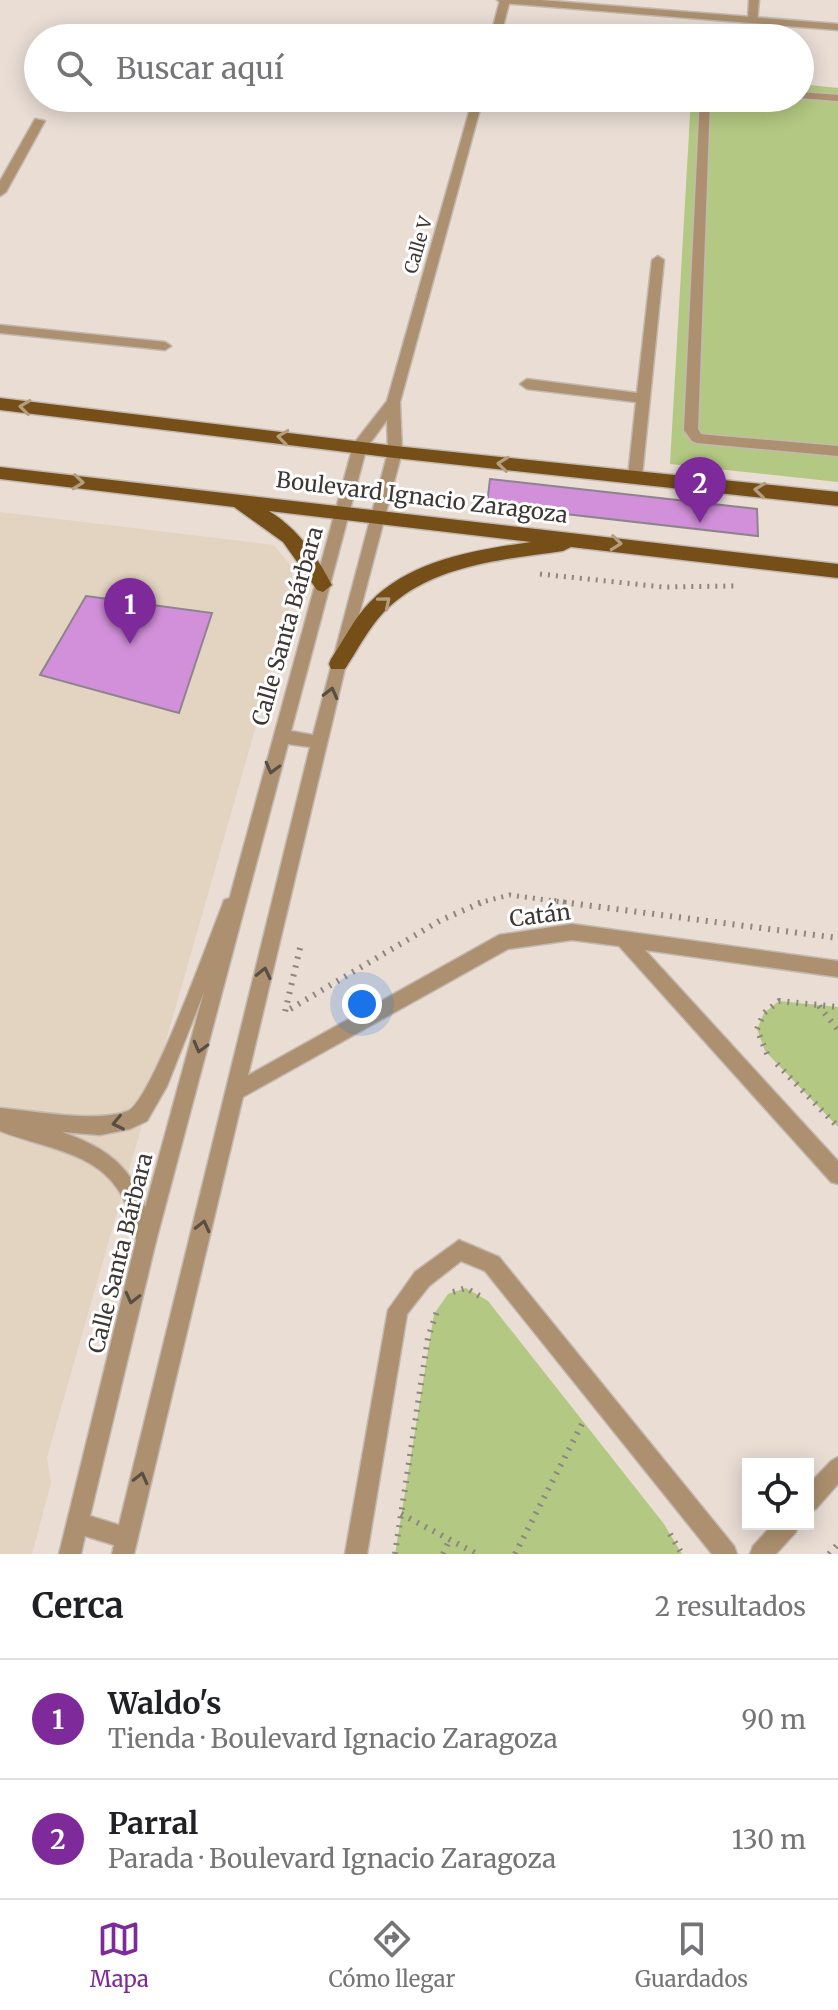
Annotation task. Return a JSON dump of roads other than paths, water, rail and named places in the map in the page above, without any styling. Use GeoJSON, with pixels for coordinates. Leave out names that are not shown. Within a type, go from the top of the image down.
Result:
{"type":"FeatureCollection","features":[{"type":"Feature","properties":{"kind":"main road","name":"Boulevard Ignacio Zaragoza"},"geometry":{"type":"LineString","coordinates":[[0,404],[395,452],[838,499]]}},
{"type":"Feature","properties":{"kind":"main road","name":"Boulevard Ignacio Zaragoza"},"geometry":{"type":"LineString","coordinates":[[0,473],[838,571]]}},
{"type":"Feature","properties":{"kind":"main road"},"geometry":{"type":"LineString","coordinates":[[230,499],[284,529],[309,556],[323,585]]}},
{"type":"Feature","properties":{"kind":"main road"},"geometry":{"type":"LineString","coordinates":[[338,664],[377,607],[428,574],[500,555],[586,541]]}},
{"type":"Feature","properties":{"kind":"street"},"geometry":{"type":"LineString","coordinates":[[498,24],[504,0],[802,24]]}},
{"type":"Feature","properties":{"kind":"street"},"geometry":{"type":"LineString","coordinates":[[753,20],[754,0]]}},
{"type":"Feature","properties":{"kind":"street"},"geometry":{"type":"LineString","coordinates":[[814,25],[838,27]]}},
{"type":"Feature","properties":{"kind":"street"},"geometry":{"type":"LineString","coordinates":[[814,96],[838,98]]}},
{"type":"Feature","properties":{"kind":"street","name":"Calle V"},"geometry":{"type":"LineString","coordinates":[[393,402],[474,112]]}},
{"type":"Feature","properties":{"kind":"street"},"geometry":{"type":"LineString","coordinates":[[704,112],[691,430],[697,438],[709,440],[838,451]]}},
{"type":"Feature","properties":{"kind":"street"},"geometry":{"type":"LineString","coordinates":[[0,192],[39,121]]}},
{"type":"Feature","properties":{"kind":"street"},"geometry":{"type":"LineString","coordinates":[[635,476],[658,260]]}},
{"type":"Feature","properties":{"kind":"street"},"geometry":{"type":"LineString","coordinates":[[0,329],[165,346]]}},
{"type":"Feature","properties":{"kind":"street"},"geometry":{"type":"LineString","coordinates":[[527,384],[642,398]]}},
{"type":"Feature","properties":{"kind":"street"},"geometry":{"type":"LineString","coordinates":[[78,1523],[125,1546],[318,742],[395,452],[393,402]]}},
{"type":"Feature","properties":{"kind":"street","name":"Calle Santa Bárbara"},"geometry":{"type":"LineString","coordinates":[[70,1554],[146,1241],[360,446],[393,402]]}},
{"type":"Feature","properties":{"kind":"street"},"geometry":{"type":"LineString","coordinates":[[281,736],[318,742]]}},
{"type":"Feature","properties":{"kind":"street"},"geometry":{"type":"LineString","coordinates":[[0,1120],[100,1126],[130,1120],[140,1114],[161,1080],[248,859]]}},
{"type":"Feature","properties":{"kind":"street","name":"Catán"},"geometry":{"type":"LineString","coordinates":[[235,1092],[505,941],[572,932],[838,969]]}},
{"type":"Feature","properties":{"kind":"street"},"geometry":{"type":"LineString","coordinates":[[624,940],[838,1175]]}},
{"type":"Feature","properties":{"kind":"street"},"geometry":{"type":"LineString","coordinates":[[0,1120],[91,1153],[107,1162],[129,1189],[146,1241]]}},
{"type":"Feature","properties":{"kind":"street"},"geometry":{"type":"LineString","coordinates":[[356,1554],[398,1310],[422,1279],[459,1250],[492,1264],[726,1554]]}},
{"type":"Feature","properties":{"kind":"street"},"geometry":{"type":"LineString","coordinates":[[814,1494],[838,1468]]}},
{"type":"Feature","properties":{"kind":"street"},"geometry":{"type":"LineString","coordinates":[[761,1554],[783,1530]]}},
{"type":"Feature","properties":{"kind":"place","name":"Parral"},"geometry":{"type":"Point","coordinates":[700,523]}},
{"type":"Feature","properties":{"kind":"place","name":"Waldo's"},"geometry":{"type":"Point","coordinates":[130,644]}}]}
